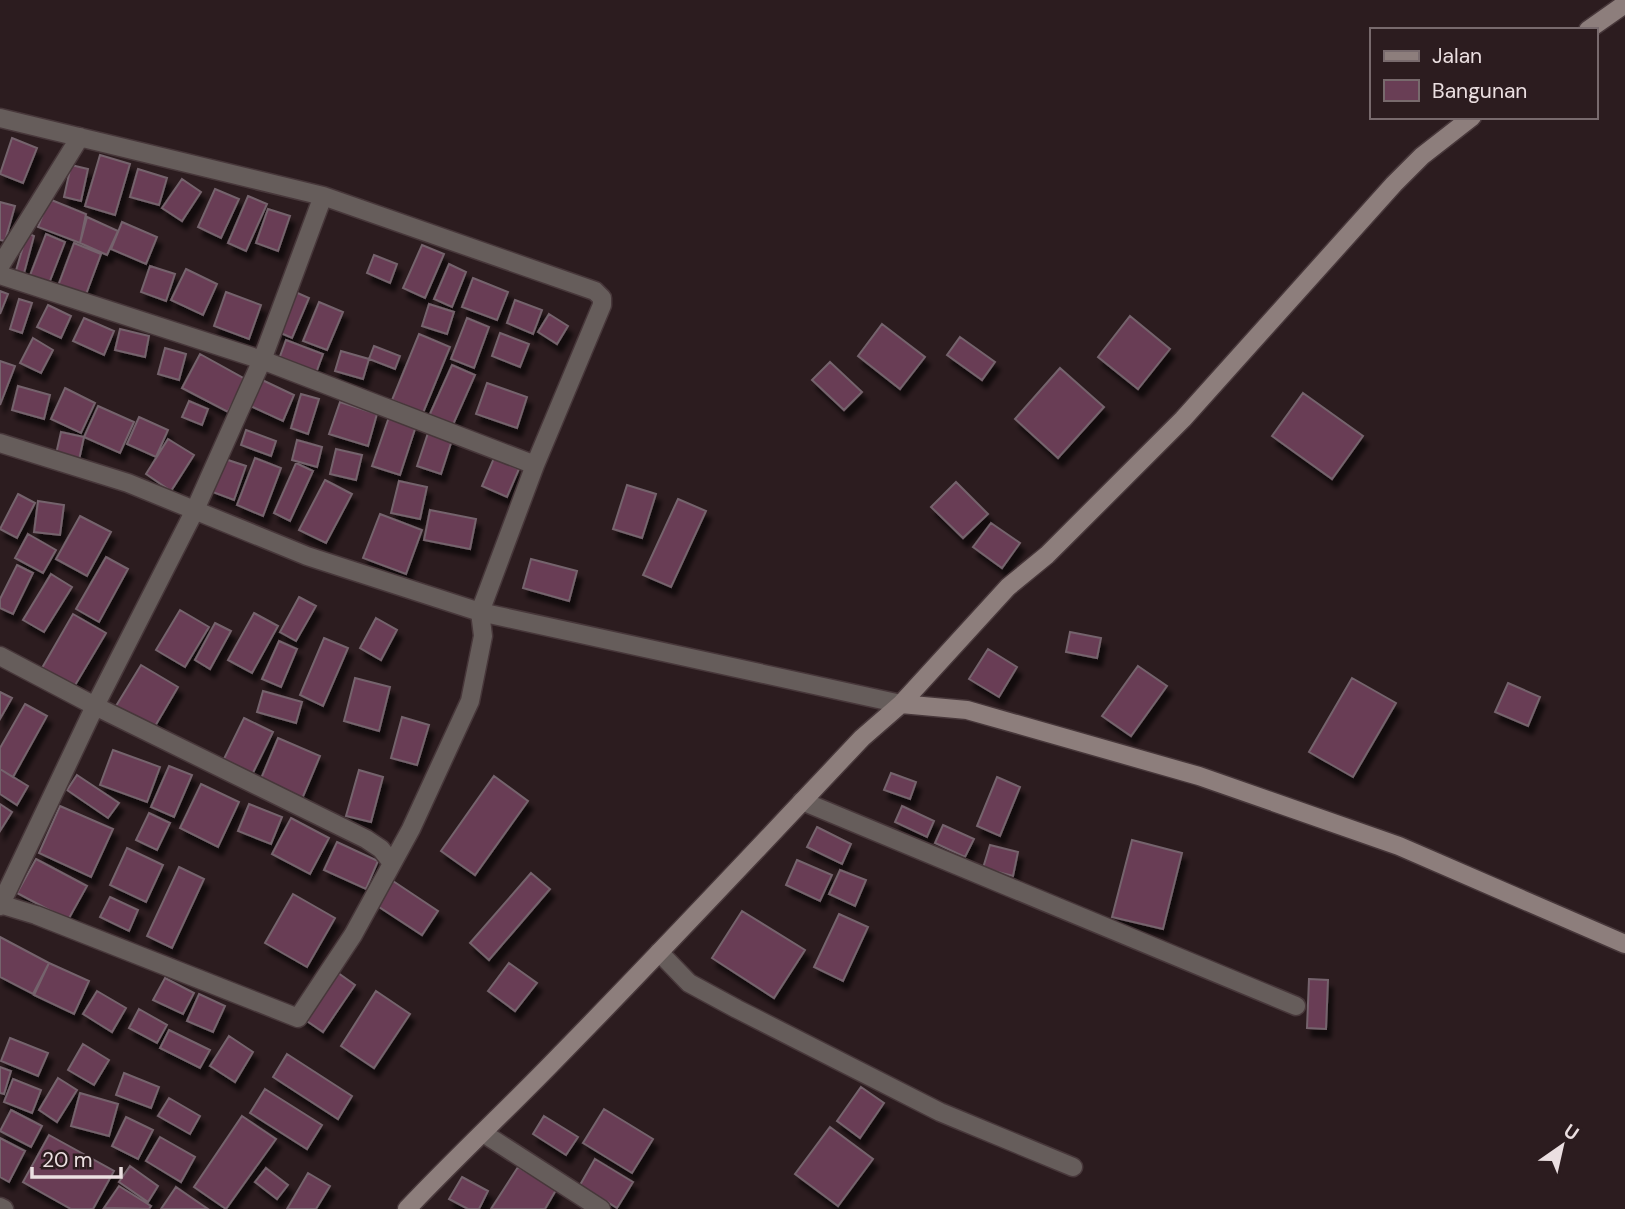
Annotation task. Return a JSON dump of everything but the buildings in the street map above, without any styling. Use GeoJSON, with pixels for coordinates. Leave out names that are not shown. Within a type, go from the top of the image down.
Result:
{"type":"FeatureCollection","features":[{"type":"Feature","properties":{"kind":"street"},"geometry":{"type":"LineString","coordinates":[[1591,28],[1625,5]]}},
{"type":"Feature","properties":{"kind":"street"},"geometry":{"type":"LineString","coordinates":[[0,118],[323,196],[599,293],[602,306],[598,318],[535,465],[480,612],[483,636],[470,701],[411,829],[353,935],[298,1018],[36,915],[0,905],[95,706],[194,512],[262,360],[323,196]]}},
{"type":"Feature","properties":{"kind":"street"},"geometry":{"type":"LineString","coordinates":[[407,1209],[467,1144],[483,1133],[659,952],[862,738],[901,704],[1009,587],[1048,555],[1183,419],[1394,184],[1422,156],[1469,119]]}},
{"type":"Feature","properties":{"kind":"street"},"geometry":{"type":"LineString","coordinates":[[0,266],[80,137]]}},
{"type":"Feature","properties":{"kind":"street"},"geometry":{"type":"LineString","coordinates":[[0,275],[262,360],[535,465]]}},
{"type":"Feature","properties":{"kind":"street"},"geometry":{"type":"LineString","coordinates":[[0,443],[128,482],[194,512],[307,556],[480,612],[901,704],[967,710],[1199,776],[1399,846],[1625,944]]}},
{"type":"Feature","properties":{"kind":"street"},"geometry":{"type":"LineString","coordinates":[[0,656],[95,706],[366,839],[382,849],[392,863]]}},
{"type":"Feature","properties":{"kind":"street"},"geometry":{"type":"LineString","coordinates":[[802,802],[1296,1006]]}},
{"type":"Feature","properties":{"kind":"street"},"geometry":{"type":"LineString","coordinates":[[659,952],[689,983],[737,1009],[940,1112],[1073,1167]]}},
{"type":"Feature","properties":{"kind":"street"},"geometry":{"type":"LineString","coordinates":[[483,1133],[601,1209]]}}]}
